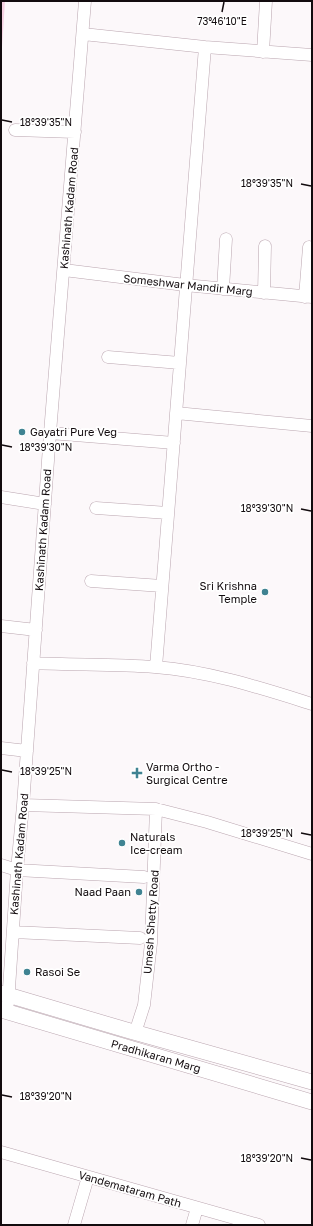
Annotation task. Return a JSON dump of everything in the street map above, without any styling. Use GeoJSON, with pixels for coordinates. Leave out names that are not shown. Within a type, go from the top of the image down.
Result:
{"type":"FeatureCollection","features":[{"type":"Feature","properties":{"kind":"street","name":"Kashinath Kadam Road"},"geometry":{"type":"LineString","coordinates":[[4,1011],[13,932],[50,433],[85,1]]}},
{"type":"Feature","properties":{"kind":"street"},"geometry":{"type":"LineString","coordinates":[[262,52],[266,1]]}},
{"type":"Feature","properties":{"kind":"street"},"geometry":{"type":"LineString","coordinates":[[83,34],[205,47],[312,55]]}},
{"type":"Feature","properties":{"kind":"street"},"geometry":{"type":"LineString","coordinates":[[156,667],[205,47]]}},
{"type":"Feature","properties":{"kind":"street"},"geometry":{"type":"LineString","coordinates":[[15,130],[75,132]]}},
{"type":"Feature","properties":{"kind":"street"},"geometry":{"type":"LineString","coordinates":[[222,289],[226,238]]}},
{"type":"Feature","properties":{"kind":"street"},"geometry":{"type":"LineString","coordinates":[[264,293],[265,246]]}},
{"type":"Feature","properties":{"kind":"street"},"geometry":{"type":"LineString","coordinates":[[308,297],[309,246]]}},
{"type":"Feature","properties":{"kind":"street","name":"Someshwar Mandir Marg"},"geometry":{"type":"LineString","coordinates":[[64,270],[185,285],[308,297]]}},
{"type":"Feature","properties":{"kind":"street"},"geometry":{"type":"LineString","coordinates":[[108,357],[180,363]]}},
{"type":"Feature","properties":{"kind":"street"},"geometry":{"type":"LineString","coordinates":[[176,413],[312,426]]}},
{"type":"Feature","properties":{"kind":"street"},"geometry":{"type":"LineString","coordinates":[[50,433],[174,443]]}},
{"type":"Feature","properties":{"kind":"street"},"geometry":{"type":"LineString","coordinates":[[1,497],[45,504]]}},
{"type":"Feature","properties":{"kind":"street"},"geometry":{"type":"LineString","coordinates":[[96,508],[168,513]]}},
{"type":"Feature","properties":{"kind":"street"},"geometry":{"type":"LineString","coordinates":[[91,580],[162,586]]}},
{"type":"Feature","properties":{"kind":"street"},"geometry":{"type":"LineString","coordinates":[[1,626],[36,630]]}},
{"type":"Feature","properties":{"kind":"street"},"geometry":{"type":"LineString","coordinates":[[33,663],[156,667],[214,676],[312,704]]}},
{"type":"Feature","properties":{"kind":"street"},"geometry":{"type":"LineString","coordinates":[[1,748],[27,751]]}},
{"type":"Feature","properties":{"kind":"street"},"geometry":{"type":"LineString","coordinates":[[23,805],[156,809],[206,822],[312,854]]}},
{"type":"Feature","properties":{"kind":"street","name":"Umesh Shetty Road"},"geometry":{"type":"LineString","coordinates":[[135,1033],[144,1005],[151,943],[156,809]]}},
{"type":"Feature","properties":{"kind":"street"},"geometry":{"type":"LineString","coordinates":[[1,865],[17,870],[144,877]]}},
{"type":"Feature","properties":{"kind":"street"},"geometry":{"type":"LineString","coordinates":[[13,932],[140,938]]}},
{"type":"Feature","properties":{"kind":"street","name":"Pradhikaran Marg"},"geometry":{"type":"LineString","coordinates":[[5,994],[135,1033],[312,1082]]}},
{"type":"Feature","properties":{"kind":"street","name":"Pradhikaran Marg"},"geometry":{"type":"LineString","coordinates":[[4,1011],[312,1102]]}},
{"type":"Feature","properties":{"kind":"street","name":"Vandemataram Path"},"geometry":{"type":"LineString","coordinates":[[1,1152],[260,1225]]}},
{"type":"Feature","properties":{"kind":"street"},"geometry":{"type":"LineString","coordinates":[[74,1225],[88,1177]]}},
{"type":"Feature","properties":{"kind":"street"},"geometry":{"type":"LineString","coordinates":[[192,1225],[198,1208]]}},
{"type":"Feature","properties":{"kind":"shaded area"},"geometry":{"type":"Polygon","coordinates":[[[1,1],[5,1],[1,62],[1,1]]]}},
{"type":"Feature","properties":{"kind":"place","name":"Gayatri Pure Veg"},"geometry":{"type":"Point","coordinates":[22,432]}},
{"type":"Feature","properties":{"kind":"place","name":"Sri Krishna Temple"},"geometry":{"type":"Point","coordinates":[265,592]}},
{"type":"Feature","properties":{"kind":"place","name":"Varma Ortho - Surgical Centre"},"geometry":{"type":"Point","coordinates":[137,773]}},
{"type":"Feature","properties":{"kind":"place","name":"Naturals Ice-cream"},"geometry":{"type":"Point","coordinates":[122,843]}},
{"type":"Feature","properties":{"kind":"place","name":"Naad Paan"},"geometry":{"type":"Point","coordinates":[139,892]}},
{"type":"Feature","properties":{"kind":"place","name":"Rasoi Se"},"geometry":{"type":"Point","coordinates":[27,972]}}]}
